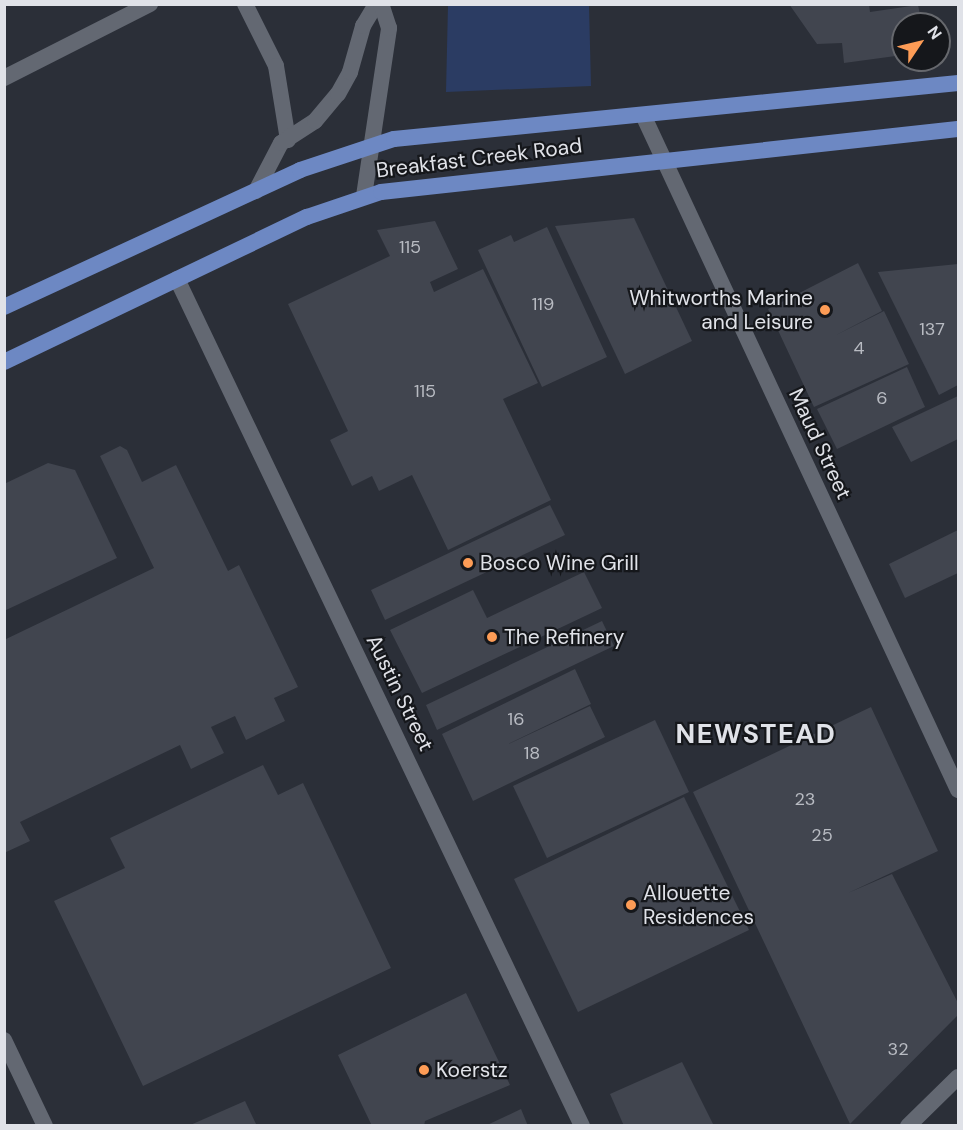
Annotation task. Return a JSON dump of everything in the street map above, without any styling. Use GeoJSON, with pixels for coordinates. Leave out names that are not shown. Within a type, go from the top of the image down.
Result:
{"type":"FeatureCollection","features":[{"type":"Feature","properties":{"kind":"main road","name":"Breakfast Creek Road"},"geometry":{"type":"LineString","coordinates":[[4,307],[256,190],[374,143],[437,133],[958,83]]}},
{"type":"Feature","properties":{"kind":"main road","name":"Breakfast Creek Road"},"geometry":{"type":"LineString","coordinates":[[4,362],[307,217],[364,196],[427,184],[958,129]]}},
{"type":"Feature","properties":{"kind":"street"},"geometry":{"type":"LineString","coordinates":[[4,78],[150,4]]}},
{"type":"Feature","properties":{"kind":"street"},"geometry":{"type":"LineString","coordinates":[[245,4],[276,66],[288,140]]}},
{"type":"Feature","properties":{"kind":"street"},"geometry":{"type":"LineString","coordinates":[[256,190],[281,143],[315,121],[338,94],[350,72],[363,26],[376,4]]}},
{"type":"Feature","properties":{"kind":"street"},"geometry":{"type":"LineString","coordinates":[[364,196],[374,143],[389,28],[381,4]]}},
{"type":"Feature","properties":{"kind":"street","name":"Maud Street"},"geometry":{"type":"LineString","coordinates":[[643,115],[958,790]]}},
{"type":"Feature","properties":{"kind":"street","name":"Austin Street"},"geometry":{"type":"LineString","coordinates":[[177,279],[582,1125]]}},
{"type":"Feature","properties":{"kind":"street"},"geometry":{"type":"LineString","coordinates":[[4,1040],[45,1125]]}},
{"type":"Feature","properties":{"kind":"street"},"geometry":{"type":"LineString","coordinates":[[908,1125],[958,1077]]}},
{"type":"Feature","properties":{"kind":"shaded area"},"geometry":{"type":"Polygon","coordinates":[[[448,5],[589,5],[591,86],[446,92],[448,5]]]}},
{"type":"Feature","properties":{"kind":"building"},"geometry":{"type":"Polygon","coordinates":[[[789,4],[869,4],[870,12],[918,5],[919,12],[891,12],[891,57],[844,63],[842,43],[817,44],[789,4]]]}},
{"type":"Feature","properties":{"kind":"building"},"geometry":{"type":"Polygon","coordinates":[[[634,218],[692,341],[625,374],[555,226],[634,218]]]}},
{"type":"Feature","properties":{"kind":"building"},"geometry":{"type":"Polygon","coordinates":[[[435,221],[458,269],[430,282],[434,292],[483,269],[538,383],[503,399],[551,500],[448,550],[412,475],[379,491],[372,476],[352,486],[330,440],[348,431],[288,304],[390,256],[377,230],[435,221]]]}},
{"type":"Feature","properties":{"kind":"building"},"geometry":{"type":"Polygon","coordinates":[[[547,227],[607,357],[542,387],[478,250],[511,235],[514,242],[547,227]]]}},
{"type":"Feature","properties":{"kind":"building"},"geometry":{"type":"Polygon","coordinates":[[[858,263],[882,311],[836,335],[884,311],[909,364],[814,407],[768,309],[858,263]]]}},
{"type":"Feature","properties":{"kind":"building"},"geometry":{"type":"Polygon","coordinates":[[[958,264],[958,385],[939,395],[878,272],[958,264]]]}},
{"type":"Feature","properties":{"kind":"building"},"geometry":{"type":"Polygon","coordinates":[[[907,367],[925,407],[837,449],[817,409],[907,367]]]}},
{"type":"Feature","properties":{"kind":"building"},"geometry":{"type":"Polygon","coordinates":[[[958,396],[958,439],[911,462],[892,427],[958,396]]]}},
{"type":"Feature","properties":{"kind":"building"},"geometry":{"type":"Polygon","coordinates":[[[120,446],[127,450],[142,482],[176,465],[228,571],[239,565],[298,687],[274,698],[285,721],[246,740],[235,716],[211,727],[224,753],[191,769],[180,745],[20,822],[30,841],[4,853],[4,640],[154,568],[100,456],[120,446]]]}},
{"type":"Feature","properties":{"kind":"building"},"geometry":{"type":"Polygon","coordinates":[[[48,463],[75,470],[117,558],[4,611],[4,484],[48,463]]]}},
{"type":"Feature","properties":{"kind":"building","name":"Bosco Wine Grill"},"geometry":{"type":"Polygon","coordinates":[[[550,505],[565,535],[385,620],[371,590],[550,505]]]}},
{"type":"Feature","properties":{"kind":"building"},"geometry":{"type":"Polygon","coordinates":[[[958,530],[958,573],[905,598],[889,564],[958,530]]]}},
{"type":"Feature","properties":{"kind":"building","name":"The Refinery"},"geometry":{"type":"Polygon","coordinates":[[[584,572],[602,608],[422,693],[390,630],[473,590],[487,618],[584,572]]]}},
{"type":"Feature","properties":{"kind":"building"},"geometry":{"type":"Polygon","coordinates":[[[602,621],[614,646],[437,730],[426,705],[602,621]]]}},
{"type":"Feature","properties":{"kind":"building"},"geometry":{"type":"Polygon","coordinates":[[[575,669],[591,704],[502,747],[590,706],[605,737],[473,801],[442,734],[575,669]]]}},
{"type":"Feature","properties":{"kind":"building"},"geometry":{"type":"Polygon","coordinates":[[[871,707],[938,851],[848,893],[892,874],[958,1003],[958,1015],[850,1124],[693,792],[871,707]]]}},
{"type":"Feature","properties":{"kind":"building"},"geometry":{"type":"Polygon","coordinates":[[[655,720],[689,792],[547,858],[513,786],[655,720]]]}},
{"type":"Feature","properties":{"kind":"building"},"geometry":{"type":"Polygon","coordinates":[[[263,765],[278,795],[303,783],[391,968],[143,1086],[54,901],[125,868],[110,838],[263,765]]]}},
{"type":"Feature","properties":{"kind":"building","name":"Allouette Residences"},"geometry":{"type":"Polygon","coordinates":[[[684,797],[749,930],[578,1012],[514,879],[684,797]]]}},
{"type":"Feature","properties":{"kind":"building","name":"Koerstz"},"geometry":{"type":"Polygon","coordinates":[[[466,993],[510,1085],[425,1121],[424,1126],[372,1126],[338,1055],[466,993]]]}},
{"type":"Feature","properties":{"kind":"building"},"geometry":{"type":"Polygon","coordinates":[[[682,1062],[714,1126],[624,1126],[610,1094],[682,1062]]]}},
{"type":"Feature","properties":{"kind":"building"},"geometry":{"type":"Polygon","coordinates":[[[245,1101],[257,1126],[188,1126],[245,1101]]]}},
{"type":"Feature","properties":{"kind":"building"},"geometry":{"type":"Polygon","coordinates":[[[521,1109],[528,1126],[485,1126],[521,1109]]]}},
{"type":"Feature","properties":{"kind":"place","name":"Whitworths Marine and Leisure"},"geometry":{"type":"Point","coordinates":[825,310]}},
{"type":"Feature","properties":{"kind":"place","name":"Bosco Wine Grill"},"geometry":{"type":"Point","coordinates":[468,563]}},
{"type":"Feature","properties":{"kind":"place","name":"The Refinery"},"geometry":{"type":"Point","coordinates":[492,637]}},
{"type":"Feature","properties":{"kind":"place","name":"Allouette Residences"},"geometry":{"type":"Point","coordinates":[631,905]}},
{"type":"Feature","properties":{"kind":"place","name":"Koerstz"},"geometry":{"type":"Point","coordinates":[424,1070]}},
{"type":"Feature","properties":{"kind":"district","name":"NEWSTEAD"},"geometry":{"type":"Point","coordinates":[756,734]}}]}
